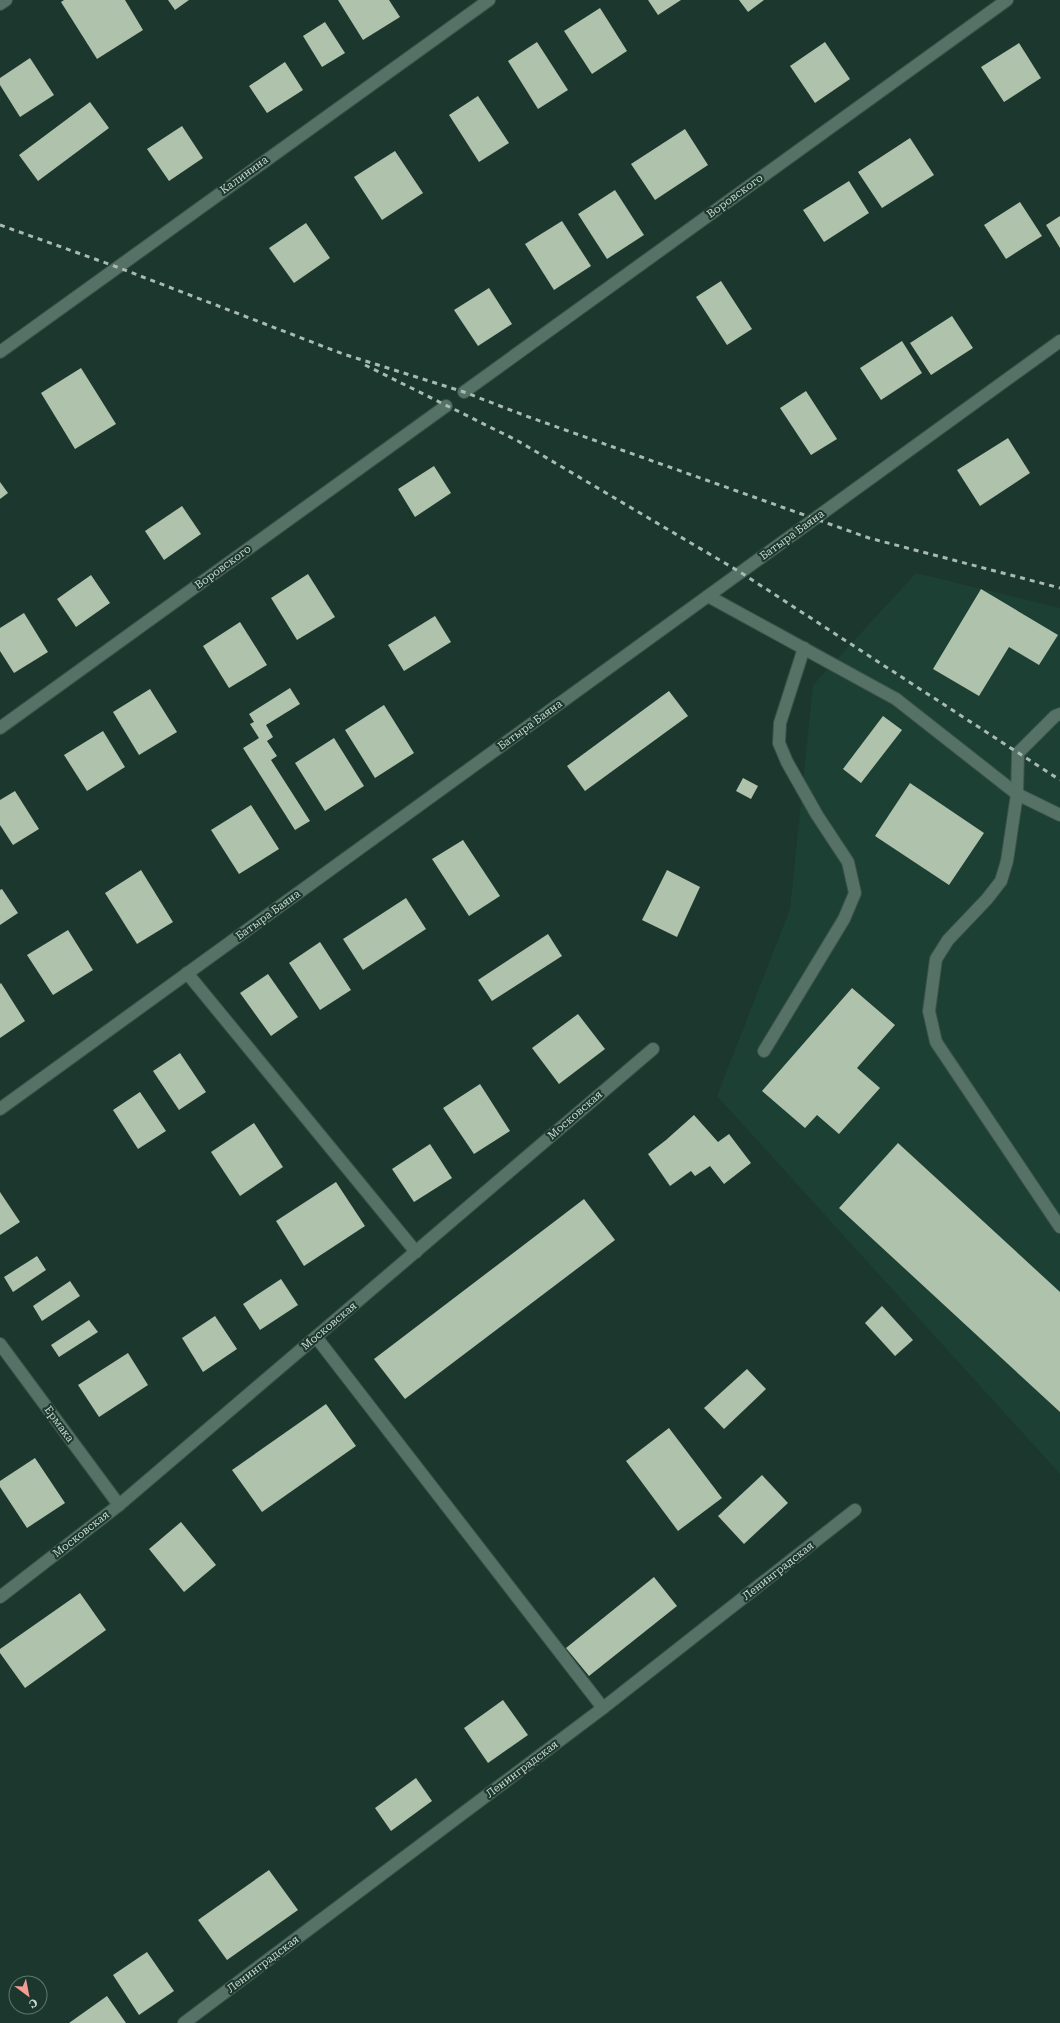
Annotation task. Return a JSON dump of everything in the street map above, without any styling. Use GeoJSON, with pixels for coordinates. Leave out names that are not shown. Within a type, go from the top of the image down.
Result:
{"type":"FeatureCollection","features":[{"type":"Feature","properties":{"kind":"street"},"geometry":{"type":"LineString","coordinates":[[0,4],[6,0]]}},
{"type":"Feature","properties":{"kind":"street","name":"Калинина"},"geometry":{"type":"LineString","coordinates":[[0,352],[489,0]]}},
{"type":"Feature","properties":{"kind":"street","name":"Воровского"},"geometry":{"type":"LineString","coordinates":[[464,392],[1007,0]]}},
{"type":"Feature","properties":{"kind":"street","name":"Батыра Баяна"},"geometry":{"type":"LineString","coordinates":[[0,1109],[1060,342]]}},
{"type":"Feature","properties":{"kind":"street","name":"Воровского"},"geometry":{"type":"LineString","coordinates":[[0,728],[446,406]]}},
{"type":"Feature","properties":{"kind":"street"},"geometry":{"type":"LineString","coordinates":[[708,596],[896,699],[1017,794],[1060,814]]}},
{"type":"Feature","properties":{"kind":"street"},"geometry":{"type":"LineString","coordinates":[[764,1051],[844,919],[855,893],[848,862],[817,815],[787,762],[779,743],[780,724],[804,648]]}},
{"type":"Feature","properties":{"kind":"street"},"geometry":{"type":"LineString","coordinates":[[1060,714],[1055,716],[1018,753],[1017,794],[1007,861],[1000,881],[987,899],[948,940],[936,959],[929,1011],[936,1042],[1060,1227]]}},
{"type":"Feature","properties":{"kind":"street"},"geometry":{"type":"LineString","coordinates":[[187,973],[416,1252]]}},
{"type":"Feature","properties":{"kind":"street","name":"Московская"},"geometry":{"type":"LineString","coordinates":[[0,1597],[119,1505],[653,1049]]}},
{"type":"Feature","properties":{"kind":"street"},"geometry":{"type":"LineString","coordinates":[[316,1337],[603,1708]]}},
{"type":"Feature","properties":{"kind":"street","name":"Ермака"},"geometry":{"type":"LineString","coordinates":[[0,1344],[119,1505]]}},
{"type":"Feature","properties":{"kind":"street","name":"Ленинградская"},"geometry":{"type":"LineString","coordinates":[[184,2023],[603,1708],[855,1510]]}},
{"type":"Feature","properties":{"kind":"shaded area"},"geometry":{"type":"Polygon","coordinates":[[[916,573],[1060,608],[1060,1474],[717,1096],[790,909],[813,685],[916,573]]]}},
{"type":"Feature","properties":{"kind":"building"},"geometry":{"type":"Polygon","coordinates":[[[64,0],[125,0],[143,30],[97,59],[61,2],[64,0]]]}},
{"type":"Feature","properties":{"kind":"building"},"geometry":{"type":"Polygon","coordinates":[[[168,0],[189,0],[175,10],[168,0]]]}},
{"type":"Feature","properties":{"kind":"building"},"geometry":{"type":"Polygon","coordinates":[[[338,0],[389,0],[400,17],[363,40],[338,0]]]}},
{"type":"Feature","properties":{"kind":"building"},"geometry":{"type":"Polygon","coordinates":[[[648,0],[681,0],[658,15],[648,0]]]}},
{"type":"Feature","properties":{"kind":"building"},"geometry":{"type":"Polygon","coordinates":[[[739,0],[764,0],[748,12],[739,0]]]}},
{"type":"Feature","properties":{"kind":"building"},"geometry":{"type":"Polygon","coordinates":[[[600,8],[627,51],[592,74],[564,31],[600,8]]]}},
{"type":"Feature","properties":{"kind":"building"},"geometry":{"type":"Polygon","coordinates":[[[325,22],[345,53],[322,67],[303,36],[325,22]]]}},
{"type":"Feature","properties":{"kind":"building"},"geometry":{"type":"Polygon","coordinates":[[[537,42],[568,90],[538,109],[508,61],[537,42]]]}},
{"type":"Feature","properties":{"kind":"building"},"geometry":{"type":"Polygon","coordinates":[[[825,42],[850,79],[815,103],[790,66],[825,42]]]}},
{"type":"Feature","properties":{"kind":"building"},"geometry":{"type":"Polygon","coordinates":[[[1019,43],[1041,78],[1004,102],[981,67],[1019,43]]]}},
{"type":"Feature","properties":{"kind":"building"},"geometry":{"type":"Polygon","coordinates":[[[30,58],[54,95],[20,117],[0,85],[0,78],[30,58]]]}},
{"type":"Feature","properties":{"kind":"building"},"geometry":{"type":"Polygon","coordinates":[[[285,62],[303,90],[267,113],[249,86],[285,62]]]}},
{"type":"Feature","properties":{"kind":"building"},"geometry":{"type":"Polygon","coordinates":[[[478,96],[509,143],[479,162],[449,115],[478,96]]]}},
{"type":"Feature","properties":{"kind":"building"},"geometry":{"type":"Polygon","coordinates":[[[90,102],[109,128],[38,181],[19,155],[90,102]]]}},
{"type":"Feature","properties":{"kind":"building"},"geometry":{"type":"Polygon","coordinates":[[[182,126],[203,158],[169,181],[147,149],[182,126]]]}},
{"type":"Feature","properties":{"kind":"building"},"geometry":{"type":"Polygon","coordinates":[[[685,129],[708,165],[655,200],[631,164],[685,129]]]}},
{"type":"Feature","properties":{"kind":"building"},"geometry":{"type":"Polygon","coordinates":[[[910,138],[934,175],[882,208],[858,172],[910,138]]]}},
{"type":"Feature","properties":{"kind":"building"},"geometry":{"type":"Polygon","coordinates":[[[395,151],[423,193],[382,220],[354,177],[395,151]]]}},
{"type":"Feature","properties":{"kind":"building"},"geometry":{"type":"Polygon","coordinates":[[[849,181],[869,213],[824,242],[803,210],[849,181]]]}},
{"type":"Feature","properties":{"kind":"building"},"geometry":{"type":"Polygon","coordinates":[[[615,190],[644,235],[607,259],[578,214],[615,190]]]}},
{"type":"Feature","properties":{"kind":"building"},"geometry":{"type":"Polygon","coordinates":[[[1020,202],[1042,236],[1006,259],[984,225],[1020,202]]]}},
{"type":"Feature","properties":{"kind":"building"},"geometry":{"type":"Polygon","coordinates":[[[1060,216],[1060,248],[1046,225],[1060,216]]]}},
{"type":"Feature","properties":{"kind":"building"},"geometry":{"type":"Polygon","coordinates":[[[562,221],[591,266],[554,290],[525,244],[562,221]]]}},
{"type":"Feature","properties":{"kind":"building"},"geometry":{"type":"Polygon","coordinates":[[[306,223],[330,258],[294,283],[269,248],[306,223]]]}},
{"type":"Feature","properties":{"kind":"building"},"geometry":{"type":"Polygon","coordinates":[[[721,281],[752,329],[727,345],[696,297],[721,281]]]}},
{"type":"Feature","properties":{"kind":"building"},"geometry":{"type":"Polygon","coordinates":[[[489,288],[512,324],[478,346],[454,310],[489,288]]]}},
{"type":"Feature","properties":{"kind":"building"},"geometry":{"type":"Polygon","coordinates":[[[952,316],[973,348],[931,375],[910,343],[952,316]]]}},
{"type":"Feature","properties":{"kind":"building"},"geometry":{"type":"Polygon","coordinates":[[[902,341],[922,373],[881,400],[860,368],[902,341]]]}},
{"type":"Feature","properties":{"kind":"building"},"geometry":{"type":"Polygon","coordinates":[[[81,368],[116,424],[75,449],[41,393],[81,368]]]}},
{"type":"Feature","properties":{"kind":"building"},"geometry":{"type":"Polygon","coordinates":[[[806,391],[837,439],[811,455],[780,408],[806,391]]]}},
{"type":"Feature","properties":{"kind":"building"},"geometry":{"type":"Polygon","coordinates":[[[1008,438],[1030,473],[980,506],[957,470],[1008,438]]]}},
{"type":"Feature","properties":{"kind":"building"},"geometry":{"type":"Polygon","coordinates":[[[434,466],[451,493],[415,517],[398,489],[434,466]]]}},
{"type":"Feature","properties":{"kind":"building"},"geometry":{"type":"Polygon","coordinates":[[[0,482],[8,493],[0,499],[0,482]]]}},
{"type":"Feature","properties":{"kind":"building"},"geometry":{"type":"Polygon","coordinates":[[[182,506],[201,534],[164,560],[145,531],[182,506]]]}},
{"type":"Feature","properties":{"kind":"building"},"geometry":{"type":"Polygon","coordinates":[[[308,574],[335,617],[297,640],[271,598],[308,574]]]}},
{"type":"Feature","properties":{"kind":"building"},"geometry":{"type":"Polygon","coordinates":[[[91,575],[110,603],[76,627],[57,599],[91,575]]]}},
{"type":"Feature","properties":{"kind":"building"},"geometry":{"type":"Polygon","coordinates":[[[981,589],[1058,635],[1039,665],[1009,647],[979,696],[933,669],[981,589]]]}},
{"type":"Feature","properties":{"kind":"building"},"geometry":{"type":"Polygon","coordinates":[[[24,613],[48,652],[14,673],[0,651],[0,628],[24,613]]]}},
{"type":"Feature","properties":{"kind":"building"},"geometry":{"type":"Polygon","coordinates":[[[435,616],[451,642],[404,671],[388,645],[435,616]]]}},
{"type":"Feature","properties":{"kind":"building"},"geometry":{"type":"Polygon","coordinates":[[[240,622],[267,665],[229,688],[203,646],[240,622]]]}},
{"type":"Feature","properties":{"kind":"building"},"geometry":{"type":"Polygon","coordinates":[[[290,688],[300,704],[266,725],[273,737],[267,741],[277,756],[271,760],[310,821],[295,830],[243,748],[259,738],[250,724],[254,722],[249,714],[290,688]]]}},
{"type":"Feature","properties":{"kind":"building"},"geometry":{"type":"Polygon","coordinates":[[[150,689],[177,732],[139,755],[113,712],[150,689]]]}},
{"type":"Feature","properties":{"kind":"building"},"geometry":{"type":"Polygon","coordinates":[[[669,691],[688,716],[585,791],[567,766],[669,691]]]}},
{"type":"Feature","properties":{"kind":"building"},"geometry":{"type":"Polygon","coordinates":[[[384,705],[414,753],[375,778],[345,730],[384,705]]]}},
{"type":"Feature","properties":{"kind":"building"},"geometry":{"type":"Polygon","coordinates":[[[883,716],[902,730],[861,783],[843,769],[883,716]]]}},
{"type":"Feature","properties":{"kind":"building"},"geometry":{"type":"Polygon","coordinates":[[[103,731],[125,767],[87,791],[64,755],[103,731]]]}},
{"type":"Feature","properties":{"kind":"building"},"geometry":{"type":"Polygon","coordinates":[[[334,738],[364,786],[325,811],[295,763],[334,738]]]}},
{"type":"Feature","properties":{"kind":"building"},"geometry":{"type":"Polygon","coordinates":[[[743,778],[758,786],[751,799],[736,791],[743,778]]]}},
{"type":"Feature","properties":{"kind":"building"},"geometry":{"type":"Polygon","coordinates":[[[910,783],[984,833],[949,885],[875,836],[910,783]]]}},
{"type":"Feature","properties":{"kind":"building"},"geometry":{"type":"Polygon","coordinates":[[[15,791],[39,829],[13,845],[0,825],[0,800],[15,791]]]}},
{"type":"Feature","properties":{"kind":"building"},"geometry":{"type":"Polygon","coordinates":[[[251,805],[279,849],[239,874],[211,830],[251,805]]]}},
{"type":"Feature","properties":{"kind":"building"},"geometry":{"type":"Polygon","coordinates":[[[463,840],[500,896],[469,916],[432,859],[463,840]]]}},
{"type":"Feature","properties":{"kind":"building"},"geometry":{"type":"Polygon","coordinates":[[[141,870],[173,922],[137,944],[105,893],[141,870]]]}},
{"type":"Feature","properties":{"kind":"building"},"geometry":{"type":"Polygon","coordinates":[[[667,870],[700,887],[677,937],[642,920],[667,870]]]}},
{"type":"Feature","properties":{"kind":"building"},"geometry":{"type":"Polygon","coordinates":[[[2,889],[18,913],[0,925],[0,890],[2,889]]]}},
{"type":"Feature","properties":{"kind":"building"},"geometry":{"type":"Polygon","coordinates":[[[406,898],[426,929],[363,970],[343,939],[406,898]]]}},
{"type":"Feature","properties":{"kind":"building"},"geometry":{"type":"Polygon","coordinates":[[[68,930],[93,970],[53,995],[27,955],[68,930]]]}},
{"type":"Feature","properties":{"kind":"building"},"geometry":{"type":"Polygon","coordinates":[[[548,934],[562,956],[492,1001],[478,980],[548,934]]]}},
{"type":"Feature","properties":{"kind":"building"},"geometry":{"type":"Polygon","coordinates":[[[320,942],[351,990],[320,1010],[289,963],[320,942]]]}},
{"type":"Feature","properties":{"kind":"building"},"geometry":{"type":"Polygon","coordinates":[[[268,974],[298,1017],[271,1036],[240,993],[268,974]]]}},
{"type":"Feature","properties":{"kind":"building"},"geometry":{"type":"Polygon","coordinates":[[[1,983],[25,1021],[0,1038],[0,984],[1,983]]]}},
{"type":"Feature","properties":{"kind":"building"},"geometry":{"type":"Polygon","coordinates":[[[852,988],[895,1025],[857,1068],[880,1088],[839,1134],[817,1115],[805,1128],[762,1091],[852,988]]]}},
{"type":"Feature","properties":{"kind":"building"},"geometry":{"type":"Polygon","coordinates":[[[578,1014],[605,1049],[559,1084],[532,1048],[578,1014]]]}},
{"type":"Feature","properties":{"kind":"building"},"geometry":{"type":"Polygon","coordinates":[[[180,1053],[206,1092],[179,1110],[153,1071],[180,1053]]]}},
{"type":"Feature","properties":{"kind":"building"},"geometry":{"type":"Polygon","coordinates":[[[480,1084],[510,1131],[474,1154],[443,1108],[480,1084]]]}},
{"type":"Feature","properties":{"kind":"building"},"geometry":{"type":"Polygon","coordinates":[[[140,1092],[166,1131],[138,1149],[113,1110],[140,1092]]]}},
{"type":"Feature","properties":{"kind":"building"},"geometry":{"type":"Polygon","coordinates":[[[694,1115],[718,1142],[729,1134],[751,1163],[724,1184],[710,1166],[695,1176],[691,1171],[670,1186],[648,1154],[694,1115]]]}},
{"type":"Feature","properties":{"kind":"building"},"geometry":{"type":"Polygon","coordinates":[[[254,1123],[283,1167],[240,1196],[211,1152],[254,1123]]]}},
{"type":"Feature","properties":{"kind":"building"},"geometry":{"type":"Polygon","coordinates":[[[898,1143],[1060,1292],[1060,1412],[839,1208],[898,1143]]]}},
{"type":"Feature","properties":{"kind":"building"},"geometry":{"type":"Polygon","coordinates":[[[430,1144],[452,1178],[414,1202],[392,1169],[430,1144]]]}},
{"type":"Feature","properties":{"kind":"building"},"geometry":{"type":"Polygon","coordinates":[[[336,1182],[365,1226],[304,1266],[276,1221],[336,1182]]]}},
{"type":"Feature","properties":{"kind":"building"},"geometry":{"type":"Polygon","coordinates":[[[0,1192],[20,1222],[0,1235],[0,1192]]]}},
{"type":"Feature","properties":{"kind":"building"},"geometry":{"type":"Polygon","coordinates":[[[584,1199],[615,1240],[405,1399],[374,1359],[584,1199]]]}},
{"type":"Feature","properties":{"kind":"building"},"geometry":{"type":"Polygon","coordinates":[[[37,1256],[46,1270],[13,1292],[4,1277],[37,1256]]]}},
{"type":"Feature","properties":{"kind":"building"},"geometry":{"type":"Polygon","coordinates":[[[281,1279],[298,1305],[260,1330],[243,1304],[281,1279]]]}},
{"type":"Feature","properties":{"kind":"building"},"geometry":{"type":"Polygon","coordinates":[[[70,1281],[80,1296],[42,1321],[33,1306],[70,1281]]]}},
{"type":"Feature","properties":{"kind":"building"},"geometry":{"type":"Polygon","coordinates":[[[882,1306],[913,1340],[895,1356],[865,1323],[882,1306]]]}},
{"type":"Feature","properties":{"kind":"building"},"geometry":{"type":"Polygon","coordinates":[[[215,1316],[237,1349],[203,1372],[182,1338],[215,1316]]]}},
{"type":"Feature","properties":{"kind":"building"},"geometry":{"type":"Polygon","coordinates":[[[89,1320],[98,1332],[59,1357],[51,1345],[89,1320]]]}},
{"type":"Feature","properties":{"kind":"building"},"geometry":{"type":"Polygon","coordinates":[[[128,1353],[148,1385],[99,1417],[78,1385],[128,1353]]]}},
{"type":"Feature","properties":{"kind":"building"},"geometry":{"type":"Polygon","coordinates":[[[747,1369],[766,1389],[724,1429],[704,1408],[747,1369]]]}},
{"type":"Feature","properties":{"kind":"building"},"geometry":{"type":"Polygon","coordinates":[[[326,1404],[356,1446],[262,1512],[232,1470],[326,1404]]]}},
{"type":"Feature","properties":{"kind":"building"},"geometry":{"type":"Polygon","coordinates":[[[669,1428],[722,1498],[678,1531],[626,1461],[669,1428]]]}},
{"type":"Feature","properties":{"kind":"building"},"geometry":{"type":"Polygon","coordinates":[[[35,1458],[65,1503],[27,1528],[0,1487],[0,1481],[35,1458]]]}},
{"type":"Feature","properties":{"kind":"building"},"geometry":{"type":"Polygon","coordinates":[[[762,1475],[788,1503],[744,1544],[718,1516],[762,1475]]]}},
{"type":"Feature","properties":{"kind":"building"},"geometry":{"type":"Polygon","coordinates":[[[181,1522],[216,1565],[184,1592],[149,1549],[181,1522]]]}},
{"type":"Feature","properties":{"kind":"building"},"geometry":{"type":"Polygon","coordinates":[[[654,1577],[677,1606],[589,1676],[566,1648],[654,1577]]]}},
{"type":"Feature","properties":{"kind":"building"},"geometry":{"type":"Polygon","coordinates":[[[80,1593],[106,1630],[25,1688],[0,1653],[0,1649],[80,1593]]]}},
{"type":"Feature","properties":{"kind":"building"},"geometry":{"type":"Polygon","coordinates":[[[503,1700],[528,1735],[488,1763],[464,1728],[503,1700]]]}},
{"type":"Feature","properties":{"kind":"building"},"geometry":{"type":"Polygon","coordinates":[[[416,1778],[432,1801],[391,1831],[375,1808],[416,1778]]]}},
{"type":"Feature","properties":{"kind":"building"},"geometry":{"type":"Polygon","coordinates":[[[269,1870],[298,1910],[227,1960],[198,1920],[269,1870]]]}},
{"type":"Feature","properties":{"kind":"building"},"geometry":{"type":"Polygon","coordinates":[[[147,1952],[174,1991],[139,2015],[113,1975],[147,1952]]]}},
{"type":"Feature","properties":{"kind":"building"},"geometry":{"type":"Polygon","coordinates":[[[107,1996],[126,2023],[69,2023],[107,1996]]]}},
{"type":"Feature","properties":{"kind":"railway"},"geometry":{"type":"LineString","coordinates":[[0,225],[117,267],[343,354],[464,392],[526,416],[869,538],[1060,588]]}},
{"type":"Feature","properties":{"kind":"railway"},"geometry":{"type":"LineString","coordinates":[[365,365],[518,441],[740,572],[1060,780]]}}]}
